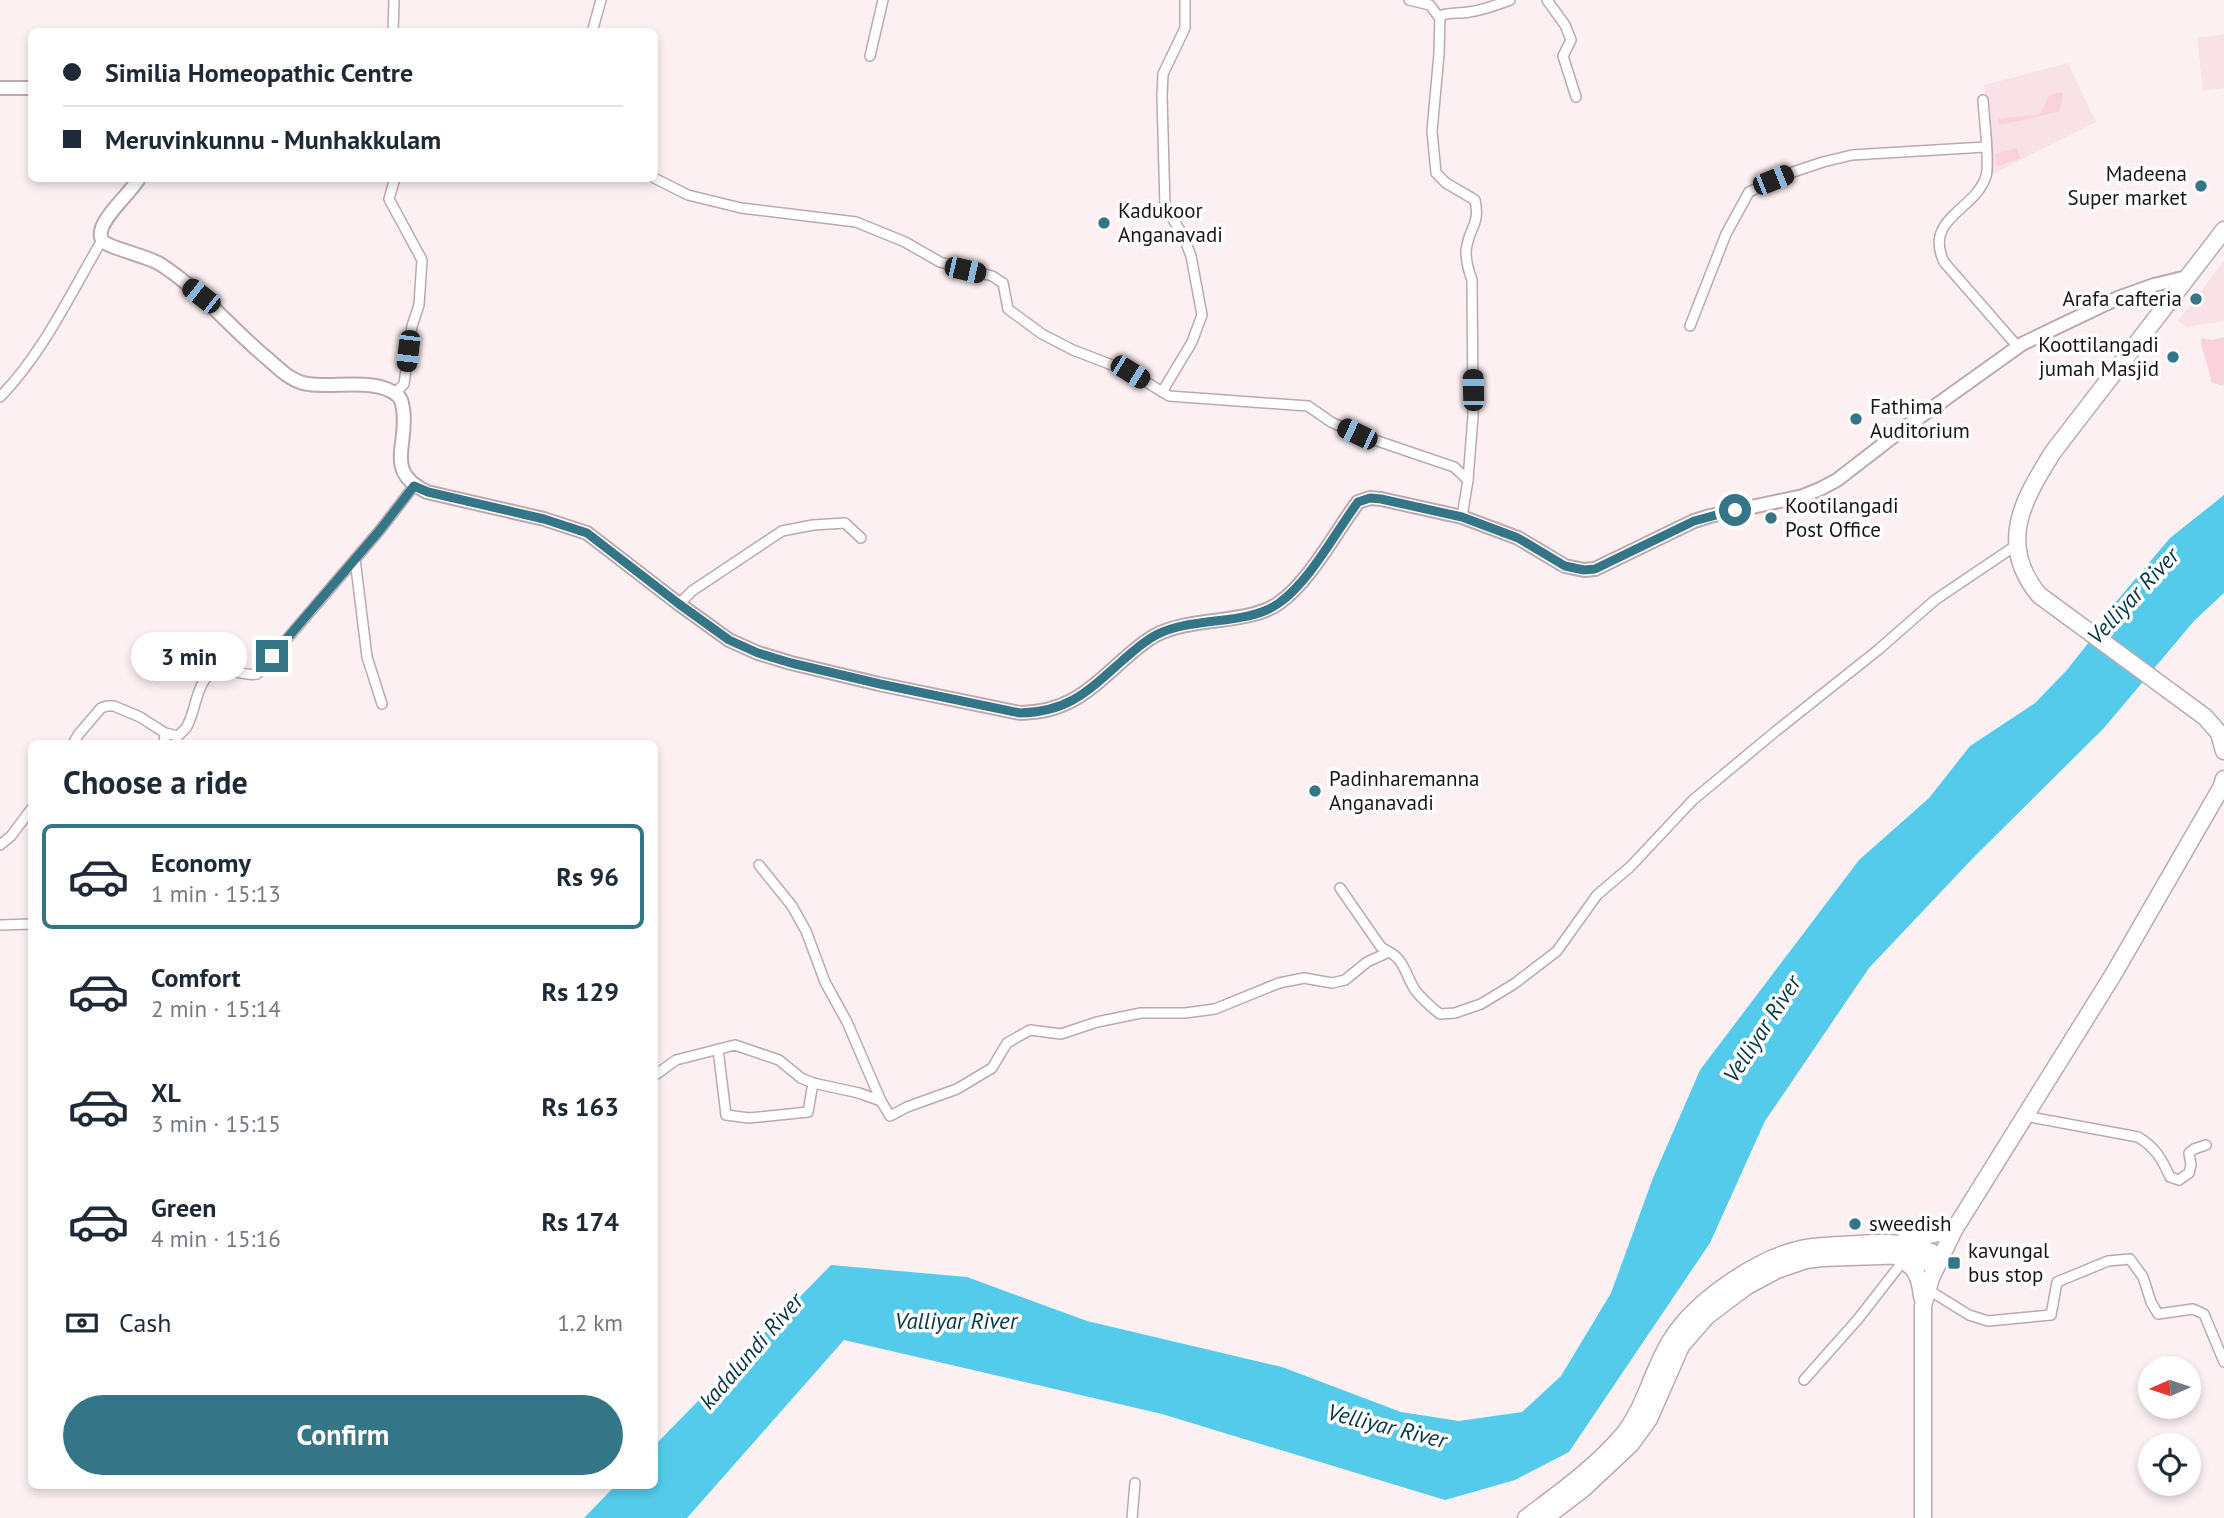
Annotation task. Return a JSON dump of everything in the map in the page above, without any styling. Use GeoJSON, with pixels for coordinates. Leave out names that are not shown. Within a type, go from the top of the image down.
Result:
{"type":"FeatureCollection","features":[{"type":"Feature","properties":{"kind":"highway"},"geometry":{"type":"LineString","coordinates":[[2224,230],[2183,278],[2053,452],[2033,484],[2017,533],[2018,557],[2026,579],[2039,595],[2205,717],[2219,733],[2224,751]]}},
{"type":"Feature","properties":{"kind":"highway"},"geometry":{"type":"LineString","coordinates":[[1923,1306],[1927,1289],[1954,1230],[2113,975],[2223,785]]}},
{"type":"Feature","properties":{"kind":"highway"},"geometry":{"type":"LineString","coordinates":[[1545,1518],[1583,1489],[1631,1444],[1650,1419],[1681,1346],[1707,1316],[1747,1286],[1777,1270],[1806,1260],[1896,1252],[1954,1230]]}},
{"type":"Feature","properties":{"kind":"highway"},"geometry":{"type":"LineString","coordinates":[[1526,1518],[1575,1480],[1622,1436],[1639,1413],[1671,1339],[1698,1307],[1740,1276],[1772,1259],[1804,1248],[1896,1252],[1939,1261]]}},
{"type":"Feature","properties":{"kind":"highway"},"geometry":{"type":"LineString","coordinates":[[1896,1252],[1920,1279],[1923,1306],[1923,1518]]}},
{"type":"Feature","properties":{"kind":"main road"},"geometry":{"type":"LineString","coordinates":[[0,88],[28,88]]}},
{"type":"Feature","properties":{"kind":"main road"},"geometry":{"type":"LineString","coordinates":[[137,182],[103,223],[100,231],[102,240],[109,246],[146,256],[160,263],[292,378],[312,385],[345,383],[395,393],[401,399],[404,423],[400,466],[414,486],[428,492],[544,519],[587,533],[729,640],[758,653],[791,663],[1020,713],[1042,712],[1065,705],[1083,695],[1139,646],[1157,635],[1211,620],[1256,615],[1277,605],[1295,591],[1358,502],[1370,498],[1381,499],[1462,517],[1518,538],[1565,566],[1595,569],[1694,521],[1803,496],[1820,489],[1837,480],[2018,347],[2118,298],[2183,278]]}},
{"type":"Feature","properties":{"kind":"street"},"geometry":{"type":"LineString","coordinates":[[393,28],[394,0]]}},
{"type":"Feature","properties":{"kind":"street"},"geometry":{"type":"LineString","coordinates":[[593,28],[601,0]]}},
{"type":"Feature","properties":{"kind":"street"},"geometry":{"type":"LineString","coordinates":[[870,56],[883,0]]}},
{"type":"Feature","properties":{"kind":"street"},"geometry":{"type":"LineString","coordinates":[[1163,392],[1192,342],[1202,315],[1191,256],[1183,235],[1165,207],[1163,74],[1185,28],[1185,0]]}},
{"type":"Feature","properties":{"kind":"street"},"geometry":{"type":"LineString","coordinates":[[1409,0],[1430,5],[1440,19]]}},
{"type":"Feature","properties":{"kind":"street"},"geometry":{"type":"LineString","coordinates":[[1462,517],[1473,416],[1472,280],[1466,247],[1478,216],[1475,200],[1446,183],[1436,173],[1432,131],[1440,16],[1466,13],[1510,0]]}},
{"type":"Feature","properties":{"kind":"street"},"geometry":{"type":"LineString","coordinates":[[1547,0],[1565,25],[1571,40],[1563,57],[1576,97]]}},
{"type":"Feature","properties":{"kind":"street"},"geometry":{"type":"LineString","coordinates":[[1983,100],[1986,175],[1975,195],[1952,215],[1941,233],[1940,252],[1944,262],[2018,347]]}},
{"type":"Feature","properties":{"kind":"street"},"geometry":{"type":"LineString","coordinates":[[1690,326],[1726,234],[1749,192],[1823,162],[1852,155],[1985,147]]}},
{"type":"Feature","properties":{"kind":"street"},"geometry":{"type":"LineString","coordinates":[[658,180],[688,195],[741,208],[856,222],[905,242],[940,262],[992,276],[1003,283],[1008,309],[1034,329],[1073,350],[1130,372],[1169,396],[1308,406],[1331,422],[1357,434],[1454,467],[1468,480]]}},
{"type":"Feature","properties":{"kind":"street"},"geometry":{"type":"LineString","coordinates":[[394,182],[389,199],[422,260],[419,305],[412,326],[404,384],[395,393]]}},
{"type":"Feature","properties":{"kind":"street"},"geometry":{"type":"LineString","coordinates":[[0,397],[15,382],[39,348],[102,240]]}},
{"type":"Feature","properties":{"kind":"street"},"geometry":{"type":"LineString","coordinates":[[74,740],[101,708],[107,706],[114,706],[165,733],[178,736],[186,728],[202,685],[210,675],[220,669],[248,676],[257,674],[414,486]]}},
{"type":"Feature","properties":{"kind":"street"},"geometry":{"type":"LineString","coordinates":[[679,604],[692,591],[782,531],[845,523],[861,538]]}},
{"type":"Feature","properties":{"kind":"street"},"geometry":{"type":"LineString","coordinates":[[1340,888],[1381,947],[1398,956],[1413,987],[1427,1004],[1440,1014],[1455,1013],[1481,1004],[1514,984],[1557,951],[1597,895],[1630,867],[1704,791],[1824,691],[1878,650],[1935,600],[2018,544]]}},
{"type":"Feature","properties":{"kind":"street"},"geometry":{"type":"LineString","coordinates":[[355,559],[367,657],[382,704]]}},
{"type":"Feature","properties":{"kind":"street"},"geometry":{"type":"LineString","coordinates":[[164,740],[165,733]]}},
{"type":"Feature","properties":{"kind":"street"},"geometry":{"type":"LineString","coordinates":[[0,845],[11,836],[28,813]]}},
{"type":"Feature","properties":{"kind":"street"},"geometry":{"type":"LineString","coordinates":[[758,865],[792,906],[806,931],[825,982],[890,1116],[957,1089],[992,1069],[1007,1043],[1030,1030],[1061,1034],[1097,1022],[1141,1013],[1185,1013],[1215,1009],[1279,983],[1304,978],[1332,983],[1345,980],[1367,962],[1389,952]]}},
{"type":"Feature","properties":{"kind":"street"},"geometry":{"type":"LineString","coordinates":[[0,925],[28,924]]}},
{"type":"Feature","properties":{"kind":"street"},"geometry":{"type":"LineString","coordinates":[[658,1073],[676,1060],[735,1045],[779,1060],[801,1078],[813,1083],[859,1093],[881,1101]]}},
{"type":"Feature","properties":{"kind":"street"},"geometry":{"type":"LineString","coordinates":[[718,1049],[726,1115],[749,1118],[808,1112],[813,1083]]}},
{"type":"Feature","properties":{"kind":"street"},"geometry":{"type":"LineString","coordinates":[[2025,1116],[2138,1138],[2152,1145],[2164,1161],[2171,1177],[2179,1180],[2189,1174],[2189,1153],[2206,1145]]}},
{"type":"Feature","properties":{"kind":"street"},"geometry":{"type":"LineString","coordinates":[[1804,1380],[1858,1319],[1896,1252]]}},
{"type":"Feature","properties":{"kind":"street"},"geometry":{"type":"LineString","coordinates":[[1927,1289],[1969,1315],[1988,1321],[2051,1315],[2057,1282],[2108,1261],[2130,1259],[2143,1277],[2151,1303],[2158,1314],[2193,1309],[2204,1314],[2224,1362]]}},
{"type":"Feature","properties":{"kind":"street"},"geometry":{"type":"LineString","coordinates":[[1132,1518],[1135,1483]]}},
{"type":"Feature","properties":{"kind":"shaded area"},"geometry":{"type":"Polygon","coordinates":[[[2224,34],[2224,88],[2203,91],[2197,38],[2224,34]]]}},
{"type":"Feature","properties":{"kind":"shaded area"},"geometry":{"type":"Polygon","coordinates":[[[2068,63],[2096,122],[1993,174],[1984,85],[2068,63]]]}},
{"type":"Feature","properties":{"kind":"shaded area"},"geometry":{"type":"Polygon","coordinates":[[[2063,92],[2060,111],[1999,125],[1998,119],[2040,114],[2049,95],[2063,92]]]}},
{"type":"Feature","properties":{"kind":"shaded area"},"geometry":{"type":"Polygon","coordinates":[[[2016,148],[2021,158],[1997,166],[1995,154],[2016,148]]]}},
{"type":"Feature","properties":{"kind":"shaded area"},"geometry":{"type":"Polygon","coordinates":[[[2224,261],[2224,321],[2187,327],[2178,321],[2224,261]]]}},
{"type":"Feature","properties":{"kind":"shaded area"},"geometry":{"type":"Polygon","coordinates":[[[2224,337],[2223,386],[2211,382],[2201,338],[2212,340],[2224,337]]]}},
{"type":"Feature","properties":{"kind":"water","name":"Valliyar River"},"geometry":{"type":"Polygon","coordinates":[[[2224,495],[2224,593],[2194,621],[2104,728],[1974,857],[1869,968],[1765,1121],[1710,1243],[1569,1452],[1515,1480],[1445,1500],[1162,1414],[844,1340],[687,1518],[584,1518],[612,1489],[658,1489],[658,1442],[831,1265],[967,1277],[1087,1321],[1282,1367],[1401,1412],[1459,1421],[1522,1412],[1561,1376],[1611,1293],[1653,1178],[1700,1070],[1859,860],[1929,798],[1970,746],[2035,703],[2066,671],[2089,642],[2104,616],[2170,538],[2224,495]]]}},
{"type":"Feature","properties":{"kind":"place","name":"Madeena Super market"},"geometry":{"type":"Point","coordinates":[2201,186]}},
{"type":"Feature","properties":{"kind":"place","name":"Kadukoor Anganavadi"},"geometry":{"type":"Point","coordinates":[1104,223]}},
{"type":"Feature","properties":{"kind":"place","name":"Arafa cafteria"},"geometry":{"type":"Point","coordinates":[2196,299]}},
{"type":"Feature","properties":{"kind":"place","name":"Koottilangadi jumah Masjid"},"geometry":{"type":"Point","coordinates":[2173,357]}},
{"type":"Feature","properties":{"kind":"place","name":"Fathima Auditorium"},"geometry":{"type":"Point","coordinates":[1856,419]}},
{"type":"Feature","properties":{"kind":"place","name":"Kootilangadi Post Office"},"geometry":{"type":"Point","coordinates":[1771,518]}},
{"type":"Feature","properties":{"kind":"place","name":"Padinharemanna Anganavadi"},"geometry":{"type":"Point","coordinates":[1315,791]}},
{"type":"Feature","properties":{"kind":"place","name":"sweedish"},"geometry":{"type":"Point","coordinates":[1855,1224]}},
{"type":"Feature","properties":{"kind":"place","name":"kavungal bus stop"},"geometry":{"type":"Point","coordinates":[1954,1263]}},
{"type":"Feature","properties":{"kind":"route"},"geometry":{"type":"LineString","coordinates":[[272,656],[380,530],[414,486],[474,504],[544,519],[587,533],[729,640],[758,653],[880,684],[1020,713],[1042,712],[1065,705],[1083,695],[1139,646],[1157,635],[1211,620],[1256,615],[1277,605],[1295,591],[1358,502],[1370,498],[1462,517],[1518,538],[1565,566],[1584,570],[1595,569],[1694,521],[1735,510]]}},
{"type":"Feature","properties":{"kind":"water label","name":"Velliyar River"},"geometry":{"type":"Point","coordinates":[2133,596]}},
{"type":"Feature","properties":{"kind":"water label","name":"Velliyar River"},"geometry":{"type":"Point","coordinates":[1762,1029]}},
{"type":"Feature","properties":{"kind":"water label","name":"kadalundi River"},"geometry":{"type":"Point","coordinates":[751,1351]}},
{"type":"Feature","properties":{"kind":"water label","name":"Velliyar River"},"geometry":{"type":"Point","coordinates":[1387,1426]}}]}
